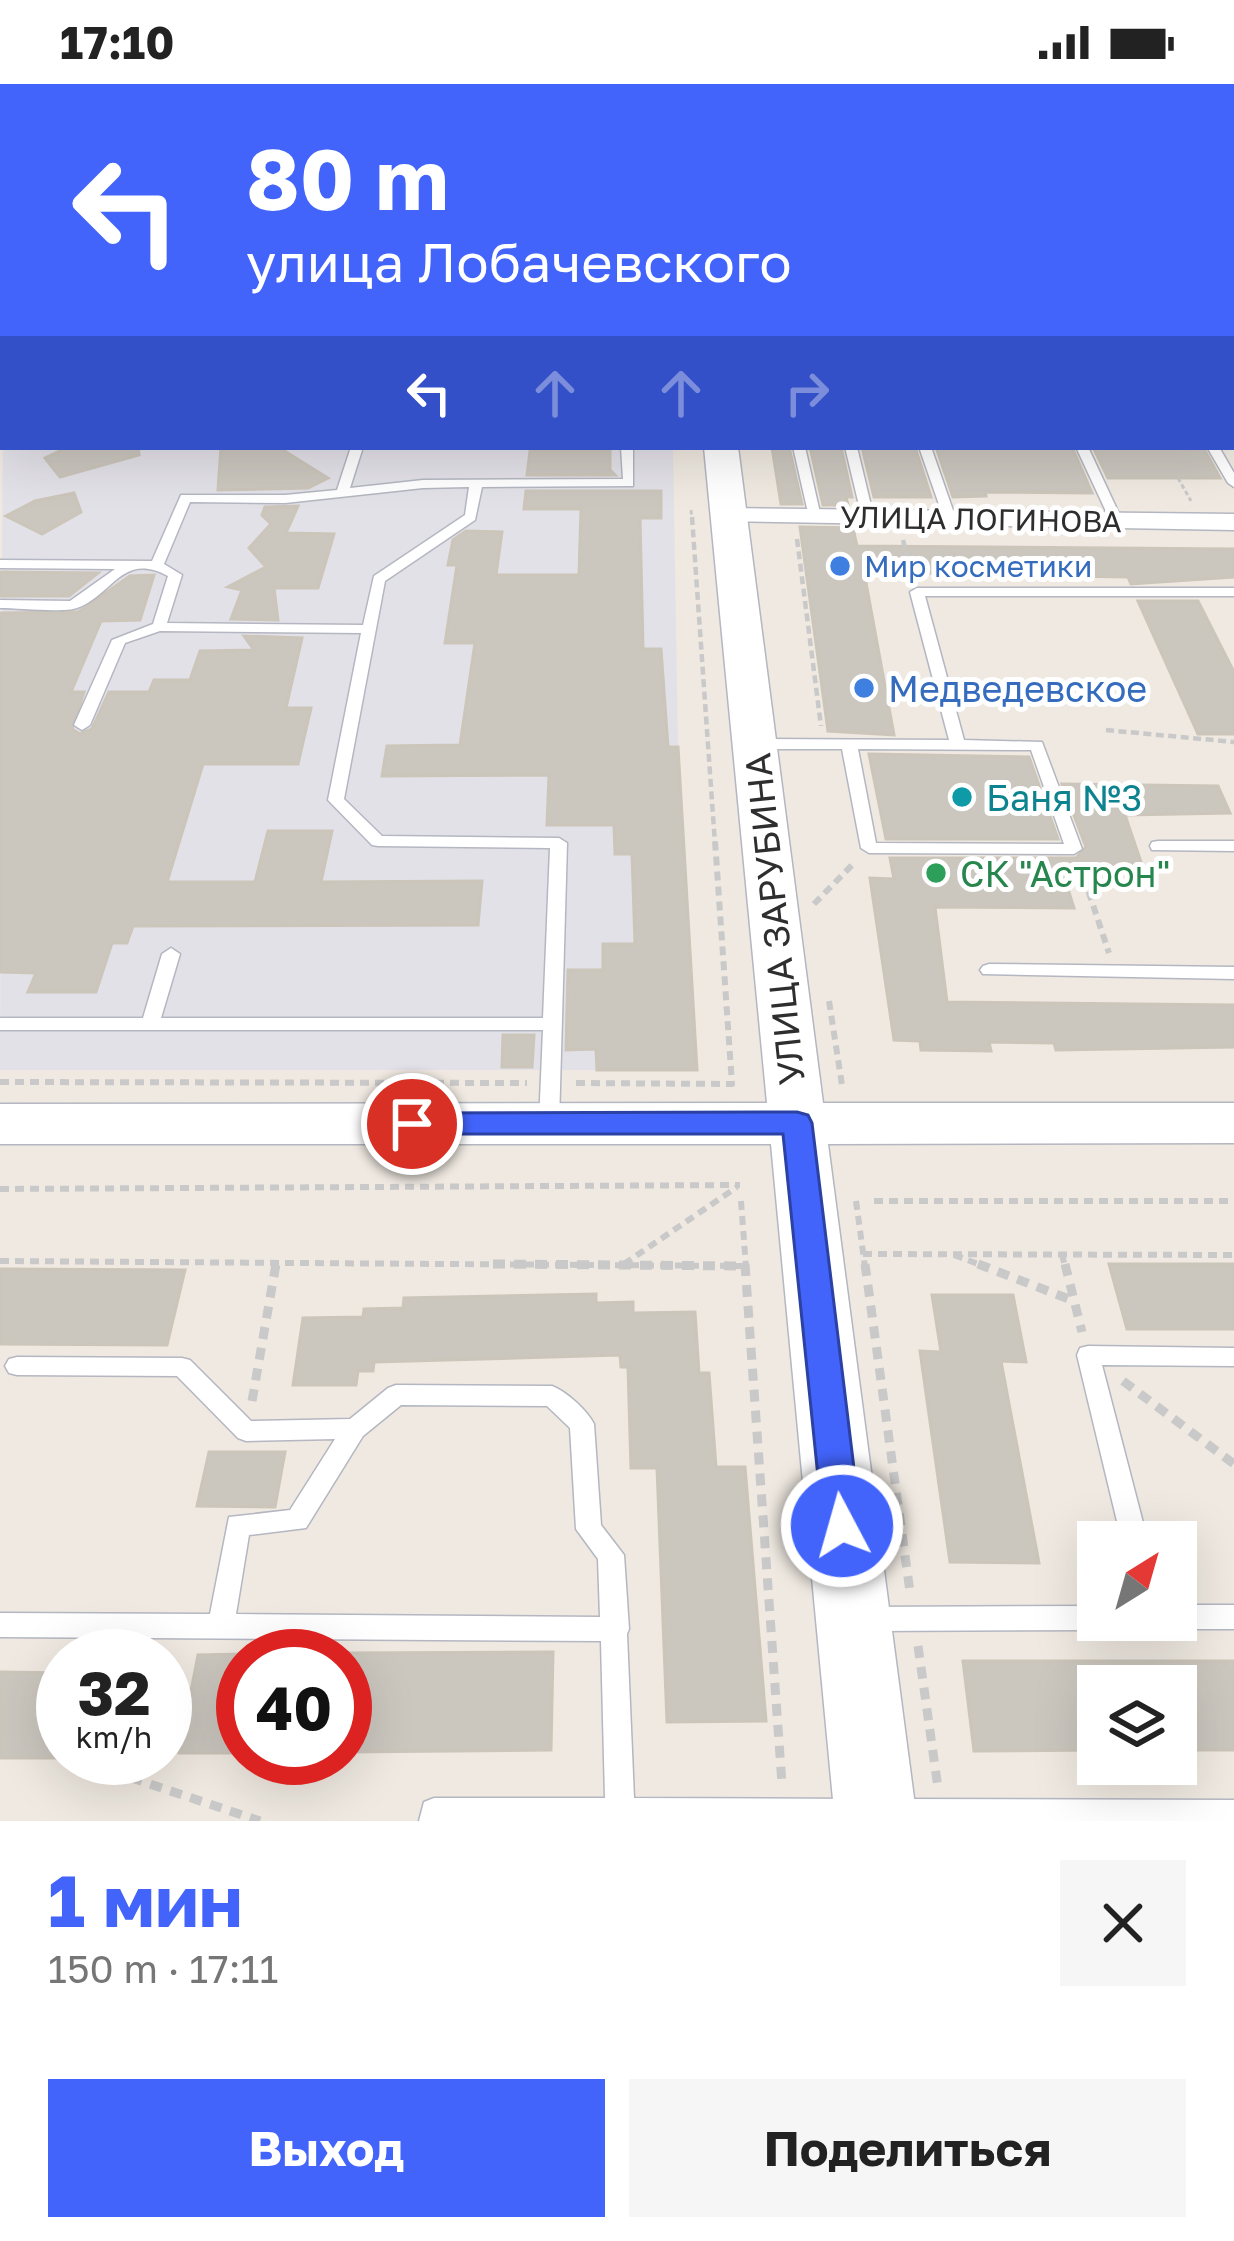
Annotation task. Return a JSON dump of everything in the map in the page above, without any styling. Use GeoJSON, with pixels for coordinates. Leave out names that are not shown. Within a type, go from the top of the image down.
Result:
{"type":"FeatureCollection","features":[{"type":"Feature","properties":{"kind":"street","name":"УЛИЦА ЗАРУБИНА"},"geometry":{"type":"LineString","coordinates":[[720,450],[709,505],[753,739],[875,1817]]}},
{"type":"Feature","properties":{"kind":"street","name":"УЛИЦА ЛОГИНОВА"},"geometry":{"type":"LineString","coordinates":[[709,505],[815,517],[1234,522]]}},
{"type":"Feature","properties":{"kind":"street"},"geometry":{"type":"LineString","coordinates":[[0,1124],[550,1103],[797,1123],[1234,1123]]}},
{"type":"Feature","properties":{"kind":"lane"},"geometry":{"type":"LineString","coordinates":[[344,490],[356,450]]}},
{"type":"Feature","properties":{"kind":"lane"},"geometry":{"type":"LineString","coordinates":[[157,565],[185,498],[285,500],[344,490],[476,483],[629,483],[627,450]]}},
{"type":"Feature","properties":{"kind":"lane"},"geometry":{"type":"LineString","coordinates":[[800,450],[815,517]]}},
{"type":"Feature","properties":{"kind":"lane"},"geometry":{"type":"LineString","coordinates":[[852,450],[868,518]]}},
{"type":"Feature","properties":{"kind":"lane"},"geometry":{"type":"LineString","coordinates":[[926,450],[950,519]]}},
{"type":"Feature","properties":{"kind":"lane"},"geometry":{"type":"LineString","coordinates":[[1083,450],[1116,520]]}},
{"type":"Feature","properties":{"kind":"lane"},"geometry":{"type":"LineString","coordinates":[[1215,450],[1232,475]]}},
{"type":"Feature","properties":{"kind":"lane"},"geometry":{"type":"LineString","coordinates":[[476,483],[471,517],[379,579],[336,800],[378,841],[559,843],[550,1103]]}},
{"type":"Feature","properties":{"kind":"lane"},"geometry":{"type":"LineString","coordinates":[[0,564],[157,565],[176,575],[159,628]]}},
{"type":"Feature","properties":{"kind":"lane"},"geometry":{"type":"LineString","coordinates":[[0,604],[73,604],[128,565]]}},
{"type":"Feature","properties":{"kind":"lane"},"geometry":{"type":"LineString","coordinates":[[958,745],[917,592],[1232,596]]}},
{"type":"Feature","properties":{"kind":"lane"},"geometry":{"type":"LineString","coordinates":[[82,725],[119,640],[159,628],[370,629]]}},
{"type":"Feature","properties":{"kind":"lane"},"geometry":{"type":"LineString","coordinates":[[753,739],[901,735]]}},
{"type":"Feature","properties":{"kind":"lane"},"geometry":{"type":"LineString","coordinates":[[753,739],[828,737],[1037,745],[1074,849],[869,848],[828,737]]}},
{"type":"Feature","properties":{"kind":"lane"},"geometry":{"type":"LineString","coordinates":[[1158,846],[1234,846]]}},
{"type":"Feature","properties":{"kind":"lane"},"geometry":{"type":"LineString","coordinates":[[150,1024],[171,955]]}},
{"type":"Feature","properties":{"kind":"lane"},"geometry":{"type":"LineString","coordinates":[[989,970],[1234,973]]}},
{"type":"Feature","properties":{"kind":"lane"},"geometry":{"type":"LineString","coordinates":[[0,1024],[553,1024]]}},
{"type":"Feature","properties":{"kind":"lane"},"geometry":{"type":"LineString","coordinates":[[1130,1521],[1088,1355],[1234,1357]]}},
{"type":"Feature","properties":{"kind":"lane"},"geometry":{"type":"LineString","coordinates":[[17,1366],[182,1367],[247,1431],[355,1429]]}},
{"type":"Feature","properties":{"kind":"lane"},"geometry":{"type":"LineString","coordinates":[[221,1627],[238,1525],[297,1520],[355,1429],[396,1395],[552,1396],[582,1424],[589,1529],[611,1555],[620,1813]]}},
{"type":"Feature","properties":{"kind":"lane"},"geometry":{"type":"LineString","coordinates":[[1197,1617],[1234,1617]]}},
{"type":"Feature","properties":{"kind":"lane"},"geometry":{"type":"LineString","coordinates":[[853,1619],[1077,1618]]}},
{"type":"Feature","properties":{"kind":"lane"},"geometry":{"type":"LineString","coordinates":[[0,1624],[616,1629]]}},
{"type":"Feature","properties":{"kind":"lane"},"geometry":{"type":"LineString","coordinates":[[434,1821],[434,1812],[875,1817],[1234,1814]]}},
{"type":"Feature","properties":{"kind":"path"},"geometry":{"type":"LineString","coordinates":[[1178,478],[1194,507]]}},
{"type":"Feature","properties":{"kind":"path"},"geometry":{"type":"LineString","coordinates":[[0,1082],[550,1103],[732,1084],[709,505]]}},
{"type":"Feature","properties":{"kind":"path"},"geometry":{"type":"LineString","coordinates":[[797,539],[828,737]]}},
{"type":"Feature","properties":{"kind":"path"},"geometry":{"type":"LineString","coordinates":[[903,539],[917,592]]}},
{"type":"Feature","properties":{"kind":"path"},"geometry":{"type":"LineString","coordinates":[[1106,730],[1234,742]]}},
{"type":"Feature","properties":{"kind":"path"},"geometry":{"type":"LineString","coordinates":[[814,904],[869,848]]}},
{"type":"Feature","properties":{"kind":"path"},"geometry":{"type":"LineString","coordinates":[[1074,849],[1114,971]]}},
{"type":"Feature","properties":{"kind":"path"},"geometry":{"type":"LineString","coordinates":[[0,1189],[740,1185],[622,1265]]}},
{"type":"Feature","properties":{"kind":"path"},"geometry":{"type":"LineString","coordinates":[[741,1201],[783,1798]]}},
{"type":"Feature","properties":{"kind":"path"},"geometry":{"type":"LineString","coordinates":[[856,1201],[913,1608]]}},
{"type":"Feature","properties":{"kind":"path"},"geometry":{"type":"LineString","coordinates":[[874,1201],[1234,1201]]}},
{"type":"Feature","properties":{"kind":"path"},"geometry":{"type":"LineString","coordinates":[[863,1254],[1234,1255]]}},
{"type":"Feature","properties":{"kind":"path"},"geometry":{"type":"LineString","coordinates":[[950,1254],[1074,1300]]}},
{"type":"Feature","properties":{"kind":"path"},"geometry":{"type":"LineString","coordinates":[[1062,1254],[1088,1355],[1234,1464]]}},
{"type":"Feature","properties":{"kind":"path"},"geometry":{"type":"LineString","coordinates":[[0,1261],[744,1266]]}},
{"type":"Feature","properties":{"kind":"path"},"geometry":{"type":"LineString","coordinates":[[247,1431],[276,1263]]}},
{"type":"Feature","properties":{"kind":"path"},"geometry":{"type":"LineString","coordinates":[[916,1632],[939,1797]]}},
{"type":"Feature","properties":{"kind":"path"},"geometry":{"type":"LineString","coordinates":[[153,1785],[260,1821]]}},
{"type":"Feature","properties":{"kind":"shaded area"},"geometry":{"type":"Polygon","coordinates":[[[3,450],[673,450],[678,747],[697,1070],[0,1070],[3,450]]]}},
{"type":"Feature","properties":{"kind":"building"},"geometry":{"type":"Polygon","coordinates":[[[62,450],[138,450],[139,455],[60,477],[45,458],[62,450]]]}},
{"type":"Feature","properties":{"kind":"building"},"geometry":{"type":"Polygon","coordinates":[[[221,450],[283,450],[328,478],[308,488],[218,490],[221,450]]]}},
{"type":"Feature","properties":{"kind":"building"},"geometry":{"type":"Polygon","coordinates":[[[772,450],[790,450],[802,504],[781,504],[772,450]]]}},
{"type":"Feature","properties":{"kind":"building"},"geometry":{"type":"Polygon","coordinates":[[[811,450],[842,450],[852,497],[846,497],[848,505],[823,505],[811,450]]]}},
{"type":"Feature","properties":{"kind":"building"},"geometry":{"type":"Polygon","coordinates":[[[863,450],[916,450],[931,497],[874,497],[863,450]]]}},
{"type":"Feature","properties":{"kind":"building"},"geometry":{"type":"Polygon","coordinates":[[[937,450],[1073,450],[1092,493],[985,492],[986,496],[953,497],[937,450]]]}},
{"type":"Feature","properties":{"kind":"building"},"geometry":{"type":"Polygon","coordinates":[[[1094,450],[1205,450],[1220,478],[1108,478],[1094,450]]]}},
{"type":"Feature","properties":{"kind":"building"},"geometry":{"type":"Polygon","coordinates":[[[530,451],[610,451],[610,470],[615,475],[527,475],[530,451]]]}},
{"type":"Feature","properties":{"kind":"building"},"geometry":{"type":"Polygon","coordinates":[[[526,491],[661,491],[661,518],[640,518],[643,649],[661,649],[668,747],[678,747],[697,1070],[597,1070],[596,1049],[566,1050],[568,970],[603,970],[603,944],[635,944],[632,854],[615,854],[614,825],[547,825],[549,775],[382,776],[387,746],[460,745],[475,643],[445,643],[457,565],[448,565],[453,540],[466,531],[502,532],[496,575],[579,575],[581,509],[524,509],[526,491]]]}},
{"type":"Feature","properties":{"kind":"building"},"geometry":{"type":"Polygon","coordinates":[[[74,493],[81,512],[42,534],[6,516],[35,501],[74,493]]]}},
{"type":"Feature","properties":{"kind":"building"},"geometry":{"type":"Polygon","coordinates":[[[298,506],[286,533],[334,534],[318,588],[274,588],[278,620],[231,619],[242,590],[228,587],[266,567],[249,548],[271,524],[262,515],[265,507],[298,506]]]}},
{"type":"Feature","properties":{"kind":"building"},"geometry":{"type":"Polygon","coordinates":[[[800,527],[853,528],[857,546],[1234,549],[1234,577],[1131,584],[1128,577],[864,572],[894,735],[828,731],[800,527]]]}},
{"type":"Feature","properties":{"kind":"building"},"geometry":{"type":"Polygon","coordinates":[[[0,572],[98,573],[69,596],[0,596],[0,572]]]}},
{"type":"Feature","properties":{"kind":"building"},"geometry":{"type":"Polygon","coordinates":[[[154,575],[140,620],[101,621],[71,692],[84,692],[72,729],[80,734],[92,729],[109,692],[149,692],[154,680],[190,680],[200,651],[254,650],[244,636],[302,638],[286,708],[311,708],[298,764],[203,764],[167,882],[255,882],[268,831],[332,831],[321,882],[482,881],[478,925],[133,926],[127,943],[112,943],[96,992],[28,992],[36,973],[0,972],[0,613],[78,612],[130,576],[154,575]]]}},
{"type":"Feature","properties":{"kind":"building"},"geometry":{"type":"Polygon","coordinates":[[[1138,601],[1198,601],[1234,672],[1234,734],[1198,734],[1138,601]]]}},
{"type":"Feature","properties":{"kind":"building","name":"Баня №3"},"geometry":{"type":"Polygon","coordinates":[[[869,754],[1029,757],[1058,839],[886,839],[869,754]]]}},
{"type":"Feature","properties":{"kind":"building"},"geometry":{"type":"Polygon","coordinates":[[[1062,784],[1218,786],[1230,813],[1125,815],[1142,865],[1060,864],[1074,908],[935,907],[947,1002],[1234,1005],[1234,1047],[1056,1050],[1054,1043],[989,1042],[991,1051],[921,1050],[920,1041],[894,1040],[870,878],[894,879],[890,858],[1076,858],[1086,847],[1062,784]]]}},
{"type":"Feature","properties":{"kind":"building"},"geometry":{"type":"Polygon","coordinates":[[[503,1035],[534,1035],[532,1067],[502,1067],[503,1035]]]}},
{"type":"Feature","properties":{"kind":"building"},"geometry":{"type":"Polygon","coordinates":[[[1109,1264],[1234,1264],[1234,1329],[1127,1329],[1109,1264]]]}},
{"type":"Feature","properties":{"kind":"building"},"geometry":{"type":"Polygon","coordinates":[[[0,1269],[185,1270],[167,1345],[0,1344],[0,1269]]]}},
{"type":"Feature","properties":{"kind":"building"},"geometry":{"type":"Polygon","coordinates":[[[596,1294],[596,1303],[633,1302],[633,1313],[695,1312],[699,1373],[709,1373],[716,1467],[745,1467],[766,1721],[667,1722],[657,1468],[631,1468],[628,1367],[621,1367],[620,1355],[374,1362],[373,1371],[358,1371],[356,1385],[293,1385],[303,1318],[363,1317],[364,1309],[403,1308],[404,1298],[596,1294]]]}},
{"type":"Feature","properties":{"kind":"building"},"geometry":{"type":"Polygon","coordinates":[[[932,1295],[1013,1295],[1026,1362],[1001,1361],[1039,1563],[950,1562],[920,1351],[941,1352],[932,1295]]]}},
{"type":"Feature","properties":{"kind":"building"},"geometry":{"type":"Polygon","coordinates":[[[209,1452],[285,1452],[275,1507],[197,1506],[209,1452]]]}},
{"type":"Feature","properties":{"kind":"building"},"geometry":{"type":"Polygon","coordinates":[[[553,1652],[551,1750],[372,1752],[372,1653],[553,1652]]]}},
{"type":"Feature","properties":{"kind":"building"},"geometry":{"type":"Polygon","coordinates":[[[198,1655],[216,1655],[216,1753],[192,1753],[192,1686],[198,1655]]]}},
{"type":"Feature","properties":{"kind":"building"},"geometry":{"type":"Polygon","coordinates":[[[963,1661],[1234,1661],[1234,1750],[1197,1750],[1197,1665],[1077,1665],[1077,1750],[974,1751],[963,1661]]]}},
{"type":"Feature","properties":{"kind":"building"},"geometry":{"type":"Polygon","coordinates":[[[0,1672],[36,1673],[36,1758],[0,1758],[0,1672]]]}},
{"type":"Feature","properties":{"kind":"place","name":"Мир косметики"},"geometry":{"type":"Point","coordinates":[840,566]}},
{"type":"Feature","properties":{"kind":"place","name":"Медведевское"},"geometry":{"type":"Point","coordinates":[864,688]}},
{"type":"Feature","properties":{"kind":"place","name":"Баня №3"},"geometry":{"type":"Point","coordinates":[962,797]}},
{"type":"Feature","properties":{"kind":"place","name":"СК \"Астрон\""},"geometry":{"type":"Point","coordinates":[936,873]}},
{"type":"Feature","properties":{"kind":"route"},"geometry":{"type":"LineString","coordinates":[[412,1124],[797,1123],[842,1526]]}}]}
